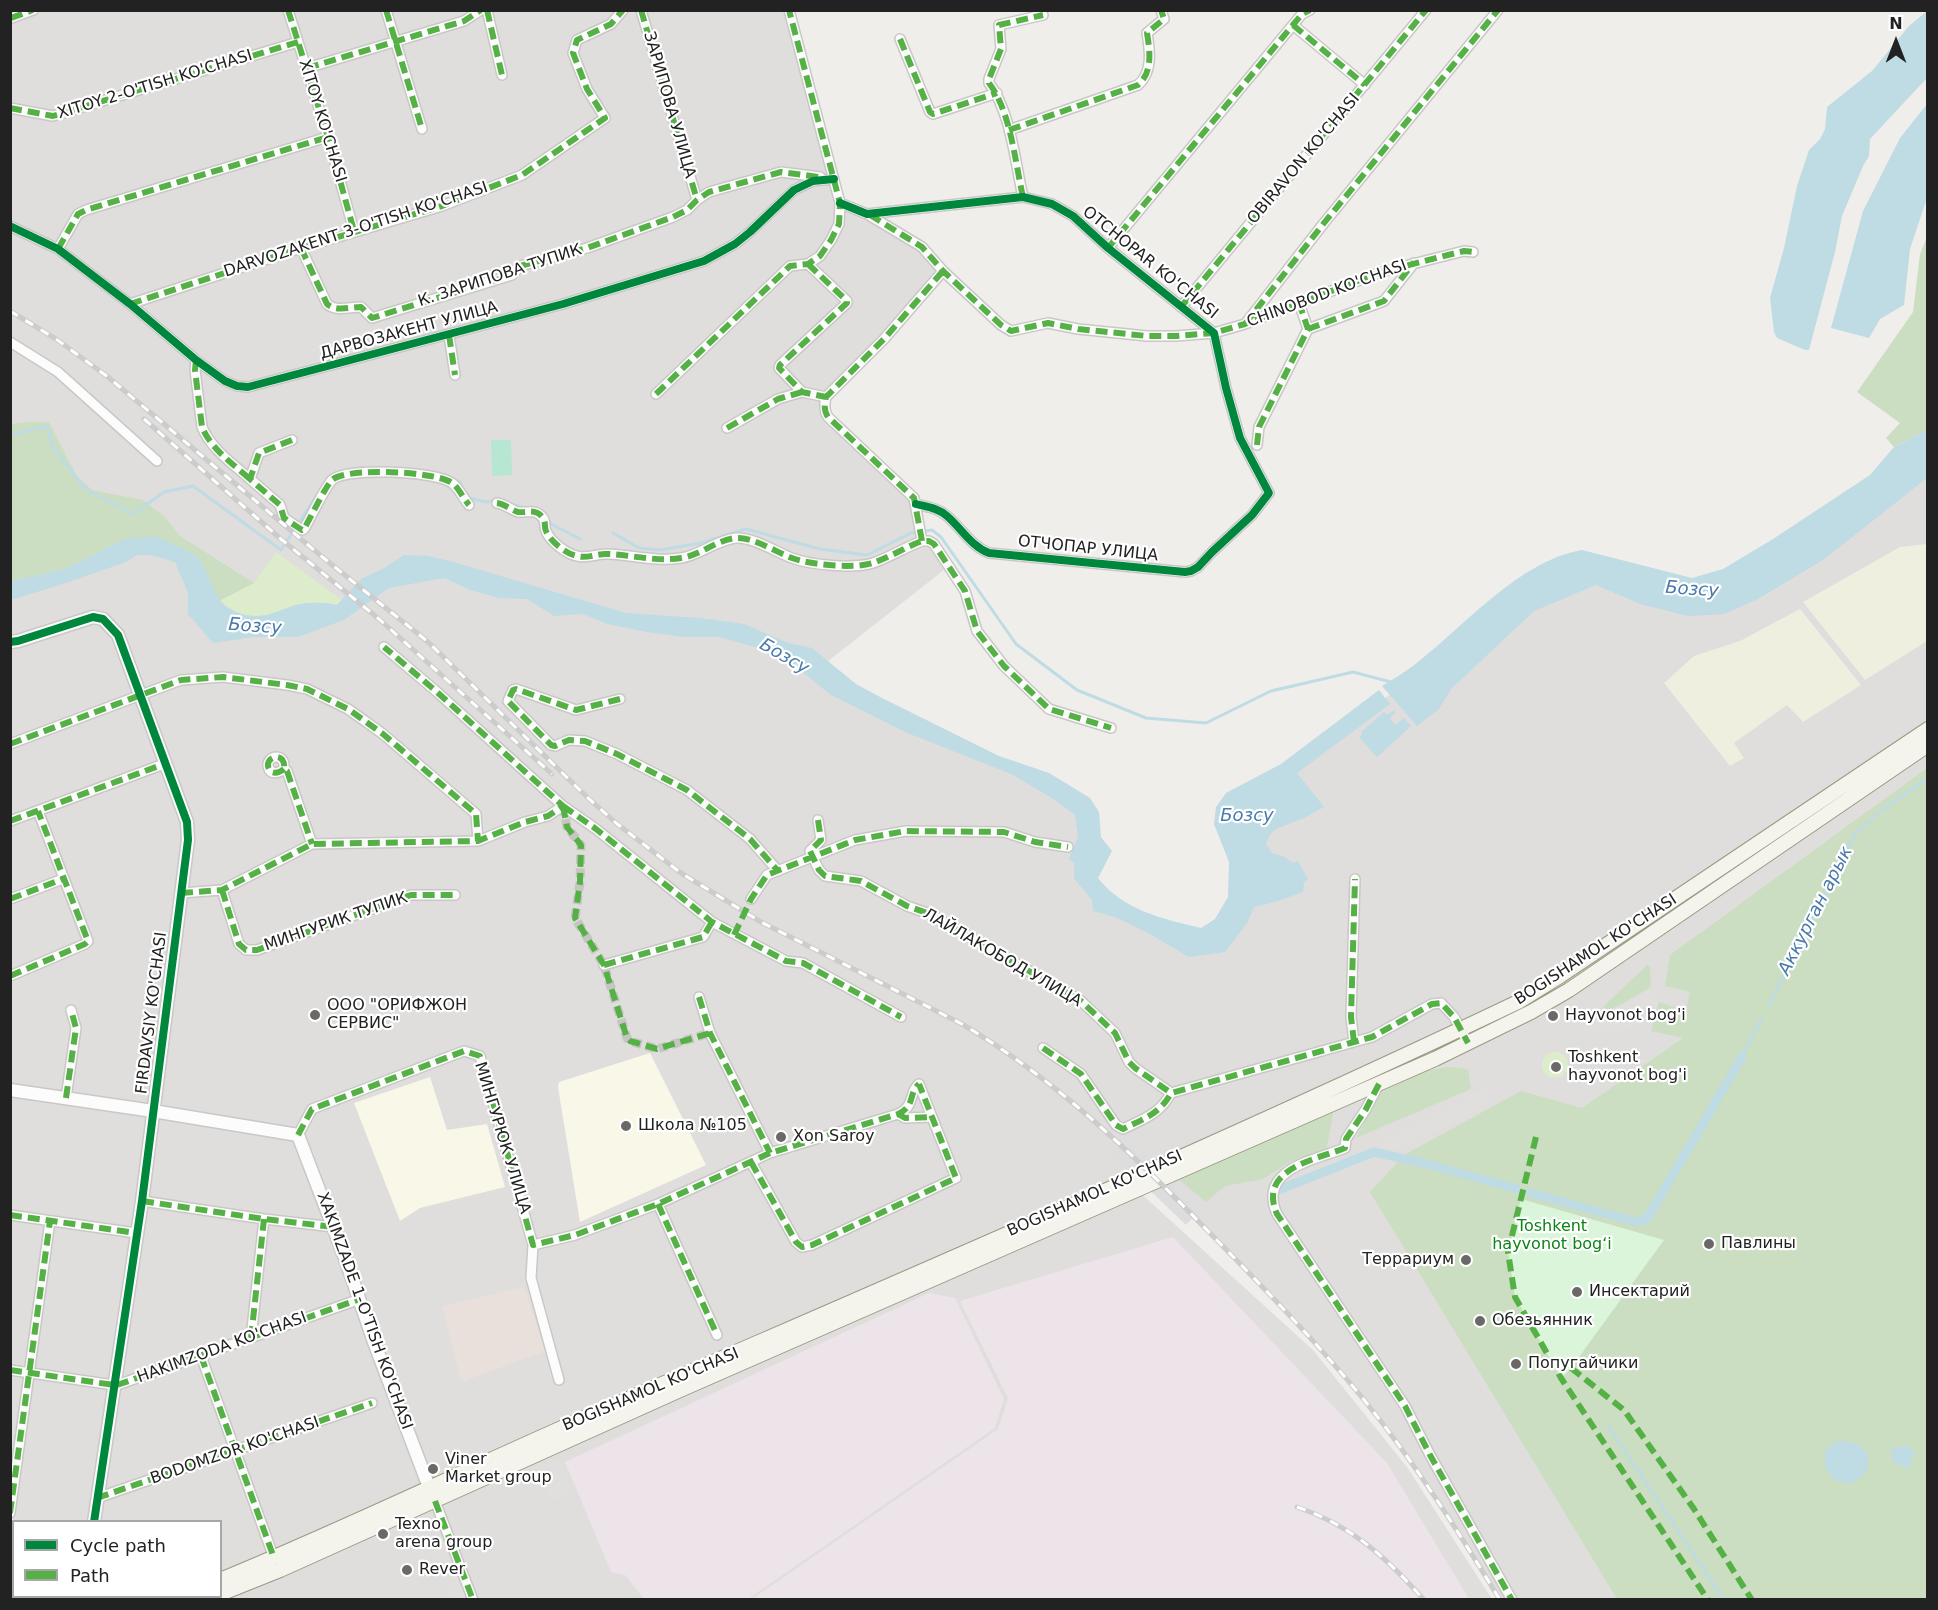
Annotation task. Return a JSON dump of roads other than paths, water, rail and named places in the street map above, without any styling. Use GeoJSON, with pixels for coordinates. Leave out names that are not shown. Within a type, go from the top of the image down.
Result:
{"type":"FeatureCollection","features":[{"type":"Feature","properties":{"kind":"main road","name":"BOGISHAMOL KO'CHASI"},"geometry":{"type":"LineString","coordinates":[[222,1579],[571,1424],[678,1385],[1379,1084],[1532,1012],[1569,990],[1899,757],[1928,729]]}},
{"type":"Feature","properties":{"kind":"main road","name":"BOGISHAMOL KO'CHASI"},"geometry":{"type":"LineString","coordinates":[[222,1593],[280,1570],[577,1437],[678,1385],[1518,1002],[1899,757],[1928,745]]}},
{"type":"Feature","properties":{"kind":"main road"},"geometry":{"type":"LineString","coordinates":[[571,1424],[577,1437]]}},
{"type":"Feature","properties":{"kind":"main road"},"geometry":{"type":"LineString","coordinates":[[429,1487],[435,1501]]}},
{"type":"Feature","properties":{"kind":"street"},"geometry":{"type":"LineString","coordinates":[[10,29],[11,17],[33,10]]}},
{"type":"Feature","properties":{"kind":"street","name":"XITOY KO'CHASI"},"geometry":{"type":"LineString","coordinates":[[288,10],[328,137],[354,231]]}},
{"type":"Feature","properties":{"kind":"street"},"geometry":{"type":"LineString","coordinates":[[386,10],[422,129]]}},
{"type":"Feature","properties":{"kind":"street"},"geometry":{"type":"LineString","coordinates":[[307,68],[464,21],[482,10]]}},
{"type":"Feature","properties":{"kind":"street"},"geometry":{"type":"LineString","coordinates":[[487,10],[502,75]]}},
{"type":"Feature","properties":{"kind":"street","name":"DARVOZAKENT 3-O'TISH KO'CHASI"},"geometry":{"type":"LineString","coordinates":[[130,304],[354,231],[442,206],[522,175],[605,118],[587,89],[573,53],[577,40],[611,24],[623,10]]}},
{"type":"Feature","properties":{"kind":"street","name":"ЗАРИПОВА УЛИЦА"},"geometry":{"type":"LineString","coordinates":[[641,10],[697,200]]}},
{"type":"Feature","properties":{"kind":"street"},"geometry":{"type":"LineString","coordinates":[[656,394],[790,266],[808,264],[820,256],[839,224],[840,203],[789,10]]}},
{"type":"Feature","properties":{"kind":"street"},"geometry":{"type":"LineString","coordinates":[[1009,130],[1138,85],[1145,77],[1150,59],[1147,33],[1164,19],[1161,10]]}},
{"type":"Feature","properties":{"kind":"street","name":"OTCHOPAR KO'CHASI"},"geometry":{"type":"LineString","coordinates":[[1108,248],[1302,14],[1310,10]]}},
{"type":"Feature","properties":{"kind":"street","name":"OBIRAVON KO'CHASI"},"geometry":{"type":"LineString","coordinates":[[1181,307],[1426,10]]}},
{"type":"Feature","properties":{"kind":"street"},"geometry":{"type":"LineString","coordinates":[[1245,324],[1324,223],[1498,10]]}},
{"type":"Feature","properties":{"kind":"street"},"geometry":{"type":"LineString","coordinates":[[1023,197],[1009,130],[997,93],[989,83],[1001,49],[999,26],[1043,15]]}},
{"type":"Feature","properties":{"kind":"street"},"geometry":{"type":"LineString","coordinates":[[1293,25],[1365,85]]}},
{"type":"Feature","properties":{"kind":"street"},"geometry":{"type":"LineString","coordinates":[[900,39],[930,112],[933,114],[997,93]]}},
{"type":"Feature","properties":{"kind":"street","name":"XITOY 2-O'TISH KO'CHASI"},"geometry":{"type":"LineString","coordinates":[[10,108],[53,116],[298,42]]}},
{"type":"Feature","properties":{"kind":"street"},"geometry":{"type":"LineString","coordinates":[[58,249],[78,214],[86,210],[328,137]]}},
{"type":"Feature","properties":{"kind":"street","name":"К. ЗАРИПОВА ТУПИК"},"geometry":{"type":"LineString","coordinates":[[301,248],[327,304],[333,309],[361,307],[372,318],[512,275],[520,266],[587,248],[648,227],[687,210],[709,192],[781,172],[834,179]]}},
{"type":"Feature","properties":{"kind":"street","name":"ДАРВОЗАКЕНТ УЛИЦА"},"geometry":{"type":"LineString","coordinates":[[10,226],[58,249],[130,304],[196,360],[229,383],[248,387],[563,304],[704,261],[735,244],[794,190],[813,181],[834,179]]}},
{"type":"Feature","properties":{"kind":"street","name":"OTCHOPAR KO'CHASI"},"geometry":{"type":"LineString","coordinates":[[840,203],[867,213],[1023,197],[1052,204],[1073,216],[1108,248],[1214,333],[1240,438],[1269,493],[1252,515]]}},
{"type":"Feature","properties":{"kind":"street","name":"CHINOBOD KO'CHASI"},"geometry":{"type":"LineString","coordinates":[[867,213],[922,247],[943,271],[1008,331],[1047,323],[1078,329],[1147,336],[1214,333],[1245,324],[1381,272],[1464,251],[1473,252]]}},
{"type":"Feature","properties":{"kind":"street"},"geometry":{"type":"LineString","coordinates":[[1257,445],[1259,427],[1308,329],[1384,301],[1414,262]]}},
{"type":"Feature","properties":{"kind":"street"},"geometry":{"type":"LineString","coordinates":[[802,392],[779,367],[847,303],[808,264]]}},
{"type":"Feature","properties":{"kind":"street"},"geometry":{"type":"LineString","coordinates":[[727,428],[778,399],[802,392],[826,397],[884,339],[943,271]]}},
{"type":"Feature","properties":{"kind":"street"},"geometry":{"type":"LineString","coordinates":[[1299,303],[1308,329]]}},
{"type":"Feature","properties":{"kind":"street"},"geometry":{"type":"LineString","coordinates":[[449,335],[455,375]]}},
{"type":"Feature","properties":{"kind":"street"},"geometry":{"type":"LineString","coordinates":[[10,342],[58,372],[157,461]]}},
{"type":"Feature","properties":{"kind":"street"},"geometry":{"type":"LineString","coordinates":[[196,360],[195,370],[205,435],[216,448],[280,505],[284,518],[302,530],[332,480],[341,477],[392,472],[433,477],[450,482],[469,505]]}},
{"type":"Feature","properties":{"kind":"street","name":"ОТЧОПАР УЛИЦА"},"geometry":{"type":"LineString","coordinates":[[826,397],[824,409],[828,417],[914,498],[916,504],[935,508],[947,516],[961,532],[983,551],[989,553],[1191,572],[1252,515]]}},
{"type":"Feature","properties":{"kind":"street"},"geometry":{"type":"LineString","coordinates":[[250,479],[259,453],[292,440]]}},
{"type":"Feature","properties":{"kind":"street"},"geometry":{"type":"LineString","coordinates":[[497,503],[505,504],[517,512],[537,513],[543,518],[549,536],[571,554],[579,557],[609,554],[679,559],[719,542],[736,538],[744,539],[796,560],[857,567],[873,563],[922,541],[929,541],[934,544],[965,591],[977,631],[1004,666],[1049,709],[1111,728]]}},
{"type":"Feature","properties":{"kind":"street"},"geometry":{"type":"LineString","coordinates":[[916,504],[922,541]]}},
{"type":"Feature","properties":{"kind":"street","name":"FIRDAVSIY KO'CHASI"},"geometry":{"type":"LineString","coordinates":[[10,642],[87,618],[103,619],[117,635],[187,822],[188,840],[142,1201],[94,1520]]}},
{"type":"Feature","properties":{"kind":"street"},"geometry":{"type":"LineString","coordinates":[[384,647],[563,806],[629,855],[712,922],[786,961],[803,963],[901,1017]]}},
{"type":"Feature","properties":{"kind":"street"},"geometry":{"type":"LineString","coordinates":[[10,744],[181,680],[223,677],[307,689],[348,709],[383,734],[476,814],[478,841]]}},
{"type":"Feature","properties":{"kind":"street"},"geometry":{"type":"LineString","coordinates":[[620,699],[576,710],[516,689],[513,690],[508,701],[552,745],[555,746],[569,740],[585,741],[617,754],[687,790],[750,839],[778,871]]}},
{"type":"Feature","properties":{"kind":"street"},"geometry":{"type":"LineString","coordinates":[[10,821],[164,764]]}},
{"type":"Feature","properties":{"kind":"street"},"geometry":{"type":"LineString","coordinates":[[284,769],[287,771],[312,844]]}},
{"type":"Feature","properties":{"kind":"street"},"geometry":{"type":"LineString","coordinates":[[181,893],[222,890],[312,844],[478,841],[525,822],[548,816],[563,806]]}},
{"type":"Feature","properties":{"kind":"street"},"geometry":{"type":"LineString","coordinates":[[10,976],[88,941],[38,811]]}},
{"type":"Feature","properties":{"kind":"street"},"geometry":{"type":"LineString","coordinates":[[812,858],[810,851],[821,840],[818,820]]}},
{"type":"Feature","properties":{"kind":"street"},"geometry":{"type":"LineString","coordinates":[[751,899],[767,875],[855,840],[906,831],[1004,832],[1035,842],[1068,847]]}},
{"type":"Feature","properties":{"kind":"street","name":"ЛАЙЛАКОБОД УЛИЦА"},"geometry":{"type":"LineString","coordinates":[[812,858],[825,876],[832,879],[861,881],[907,906],[930,914],[1075,996],[1115,1032],[1129,1062],[1171,1093]]}},
{"type":"Feature","properties":{"kind":"street"},"geometry":{"type":"LineString","coordinates":[[10,899],[63,879]]}},
{"type":"Feature","properties":{"kind":"street"},"geometry":{"type":"LineString","coordinates":[[1354,1042],[1351,1017],[1355,879]]}},
{"type":"Feature","properties":{"kind":"street","name":"МИНГУРИК ТУПИК"},"geometry":{"type":"LineString","coordinates":[[222,890],[239,944],[246,950],[256,950],[411,895],[455,896]]}},
{"type":"Feature","properties":{"kind":"street"},"geometry":{"type":"LineString","coordinates":[[604,965],[703,937],[712,922]]}},
{"type":"Feature","properties":{"kind":"street"},"geometry":{"type":"LineString","coordinates":[[699,997],[710,1033],[770,1153]]}},
{"type":"Feature","properties":{"kind":"street"},"geometry":{"type":"LineString","coordinates":[[1043,1048],[1081,1074],[1119,1128],[1123,1129],[1162,1108],[1171,1093],[1372,1037],[1432,1004],[1441,1003],[1454,1017],[1468,1043]]}},
{"type":"Feature","properties":{"kind":"street"},"geometry":{"type":"LineString","coordinates":[[66,1098],[76,1028],[71,1010]]}},
{"type":"Feature","properties":{"kind":"street","name":"МИНГУРЮК УЛИЦА"},"geometry":{"type":"LineString","coordinates":[[298,1135],[312,1109],[464,1051],[480,1056],[533,1245]]}},
{"type":"Feature","properties":{"kind":"street"},"geometry":{"type":"LineString","coordinates":[[559,1380],[531,1278],[533,1245],[575,1235],[658,1204],[770,1153],[898,1114],[907,1110],[915,1088],[920,1084],[956,1178],[812,1245],[802,1247],[796,1242],[751,1162]]}},
{"type":"Feature","properties":{"kind":"street"},"geometry":{"type":"LineString","coordinates":[[1379,1084],[1346,1139],[1345,1148],[1284,1173],[1273,1191],[1272,1202],[1277,1214],[1405,1406],[1430,1455],[1512,1599]]}},
{"type":"Feature","properties":{"kind":"street"},"geometry":{"type":"LineString","coordinates":[[10,1090],[298,1135]]}},
{"type":"Feature","properties":{"kind":"street"},"geometry":{"type":"LineString","coordinates":[[898,1114],[905,1118],[932,1117]]}},
{"type":"Feature","properties":{"kind":"street","name":"XAKIMZADE 1-O'TISH KO'CHASI"},"geometry":{"type":"LineString","coordinates":[[298,1135],[429,1487]]}},
{"type":"Feature","properties":{"kind":"street"},"geometry":{"type":"LineString","coordinates":[[142,1201],[264,1220],[333,1227]]}},
{"type":"Feature","properties":{"kind":"street"},"geometry":{"type":"LineString","coordinates":[[658,1204],[717,1335]]}},
{"type":"Feature","properties":{"kind":"street"},"geometry":{"type":"LineString","coordinates":[[10,1215],[136,1233]]}},
{"type":"Feature","properties":{"kind":"street"},"geometry":{"type":"LineString","coordinates":[[250,1338],[264,1220]]}},
{"type":"Feature","properties":{"kind":"street"},"geometry":{"type":"LineString","coordinates":[[10,1513],[50,1221]]}},
{"type":"Feature","properties":{"kind":"street","name":"HAKIMZODA KO'CHASI"},"geometry":{"type":"LineString","coordinates":[[10,1370],[120,1384],[360,1299]]}},
{"type":"Feature","properties":{"kind":"street"},"geometry":{"type":"LineString","coordinates":[[201,1356],[274,1558]]}},
{"type":"Feature","properties":{"kind":"street","name":"BODOMZOR KO'CHASI"},"geometry":{"type":"LineString","coordinates":[[97,1498],[372,1403]]}},
{"type":"Feature","properties":{"kind":"street"},"geometry":{"type":"LineString","coordinates":[[435,1501],[473,1599]]}},
{"type":"Feature","properties":{"kind":"water"},"geometry":{"type":"Polygon","coordinates":[[[1927,11],[1927,78],[1870,139],[1869,156],[1842,216],[1835,252],[1809,350],[1805,350],[1777,338],[1774,332],[1770,298],[1784,248],[1797,186],[1809,150],[1820,139],[1825,129],[1827,107],[1872,71],[1909,26],[1927,11]]]}},
{"type":"Feature","properties":{"kind":"water"},"geometry":{"type":"Polygon","coordinates":[[[1927,104],[1927,198],[1910,249],[1904,305],[1880,319],[1869,338],[1831,328],[1863,211],[1900,138],[1927,104]]]}},
{"type":"Feature","properties":{"kind":"water","name":"Бозсу"},"geometry":{"type":"Polygon","coordinates":[[[1927,430],[1927,478],[1823,560],[1758,599],[1724,614],[1688,616],[1640,604],[1596,585],[1534,611],[1451,689],[1439,709],[1417,726],[1382,686],[1413,666],[1492,598],[1536,567],[1582,550],[1692,578],[1723,569],[1870,475],[1894,447],[1927,430]]]}},
{"type":"Feature","properties":{"kind":"water","name":"Бозсу"},"geometry":{"type":"Polygon","coordinates":[[[157,536],[198,558],[224,605],[250,616],[270,614],[306,603],[337,605],[361,579],[404,555],[428,556],[626,613],[744,624],[788,643],[812,648],[856,684],[999,756],[1049,773],[1090,798],[1099,812],[1101,837],[1112,851],[1098,878],[1108,889],[1132,906],[1158,917],[1201,928],[1215,919],[1228,897],[1229,862],[1214,824],[1216,807],[1226,793],[1281,764],[1379,690],[1390,704],[1297,773],[1324,807],[1276,829],[1270,834],[1266,844],[1272,853],[1285,857],[1293,863],[1298,861],[1308,879],[1304,882],[1303,892],[1254,907],[1247,923],[1225,952],[1189,957],[1115,917],[1093,911],[1092,900],[1074,878],[1074,863],[1069,859],[1078,837],[1075,815],[1052,798],[1011,774],[905,732],[831,695],[795,666],[755,647],[719,637],[685,637],[647,632],[607,624],[583,614],[554,616],[527,599],[499,598],[471,590],[444,578],[389,588],[344,620],[298,637],[254,637],[213,643],[188,614],[188,593],[175,562],[151,555],[137,555],[126,562],[11,600],[11,581],[65,569],[124,539],[157,536]]]}},
{"type":"Feature","properties":{"kind":"water"},"geometry":{"type":"Polygon","coordinates":[[[1394,710],[1396,712],[1390,718],[1395,725],[1404,718],[1411,726],[1377,757],[1359,737],[1361,732],[1384,712],[1387,715],[1394,710]]]}},
{"type":"Feature","properties":{"kind":"water"},"geometry":{"type":"Polygon","coordinates":[[[1840,1441],[1851,1442],[1861,1447],[1869,1459],[1864,1474],[1848,1484],[1834,1480],[1825,1467],[1825,1453],[1831,1444],[1840,1441]]]}},
{"type":"Feature","properties":{"kind":"water"},"geometry":{"type":"Polygon","coordinates":[[[1905,1445],[1915,1452],[1908,1469],[1892,1462],[1891,1449],[1905,1445]]]}},
{"type":"Feature","properties":{"kind":"waterway"},"geometry":{"type":"LineString","coordinates":[[10,435],[47,426],[53,447],[85,489],[133,514],[164,492],[193,486],[281,550],[317,495]]}},
{"type":"Feature","properties":{"kind":"waterway"},"geometry":{"type":"LineString","coordinates":[[454,480],[460,482],[463,489]]}},
{"type":"Feature","properties":{"kind":"waterway"},"geometry":{"type":"LineString","coordinates":[[468,498],[487,502],[496,500]]}},
{"type":"Feature","properties":{"kind":"waterway"},"geometry":{"type":"LineString","coordinates":[[511,504],[525,508]]}},
{"type":"Feature","properties":{"kind":"waterway"},"geometry":{"type":"LineString","coordinates":[[548,520],[551,524],[580,539]]}},
{"type":"Feature","properties":{"kind":"waterway"},"geometry":{"type":"LineString","coordinates":[[613,533],[639,548],[660,550],[701,543],[746,529],[820,549],[867,555],[911,533],[932,530],[941,537],[1016,644],[1077,690],[1146,718],[1206,723],[1271,691],[1353,672],[1391,682]]}},
{"type":"Feature","properties":{"kind":"waterway","name":"Аккурган арык"},"geometry":{"type":"LineString","coordinates":[[1769,1005],[1855,834],[1881,811],[1928,778]]}},
{"type":"Feature","properties":{"kind":"waterway","name":"Аккурган арык"},"geometry":{"type":"LineString","coordinates":[[1742,1057],[1762,1018]]}},
{"type":"Feature","properties":{"kind":"waterway"},"geometry":{"type":"LineString","coordinates":[[1530,1193],[1637,1222],[1643,1221],[1648,1217],[1742,1057]]}},
{"type":"Feature","properties":{"kind":"waterway"},"geometry":{"type":"LineString","coordinates":[[1281,1189],[1374,1152],[1517,1189]]}},
{"type":"Feature","properties":{"kind":"waterway"},"geometry":{"type":"LineString","coordinates":[[1608,1426],[1724,1600]]}},
{"type":"Feature","properties":{"kind":"tunnel"},"geometry":{"type":"LineString","coordinates":[[563,806],[567,827],[581,845],[580,882],[575,918],[604,965],[627,1038],[657,1049],[710,1033]]}},
{"type":"Feature","properties":{"kind":"railway"},"geometry":{"type":"LineString","coordinates":[[10,311],[56,339],[108,377],[326,560],[427,641],[587,797],[616,823],[681,873],[761,922],[962,1024],[1029,1069],[1090,1118],[1120,1144],[1205,1228],[1346,1378],[1419,1473],[1500,1600]]}},
{"type":"Feature","properties":{"kind":"railway"},"geometry":{"type":"LineString","coordinates":[[144,419],[282,540],[379,619],[552,774]]}},
{"type":"Feature","properties":{"kind":"railway"},"geometry":{"type":"LineString","coordinates":[[1297,1507],[1334,1523],[1367,1544],[1424,1600]]}},
{"type":"Feature","properties":{"kind":"place","name":"ООО \"ОРИФЖОН СЕРВИС\""},"geometry":{"type":"Point","coordinates":[315,1015]}},
{"type":"Feature","properties":{"kind":"place","name":"Hayvonot bog'i"},"geometry":{"type":"Point","coordinates":[1553,1016]}},
{"type":"Feature","properties":{"kind":"place","name":"Toshkent hayvonot bog'i"},"geometry":{"type":"Point","coordinates":[1556,1067]}},
{"type":"Feature","properties":{"kind":"place","name":"Школа №105"},"geometry":{"type":"Point","coordinates":[626,1126]}},
{"type":"Feature","properties":{"kind":"place","name":"Xon Saroy"},"geometry":{"type":"Point","coordinates":[781,1137]}},
{"type":"Feature","properties":{"kind":"place","name":"Павлины"},"geometry":{"type":"Point","coordinates":[1709,1244]}},
{"type":"Feature","properties":{"kind":"place","name":"Террариум"},"geometry":{"type":"Point","coordinates":[1466,1260]}},
{"type":"Feature","properties":{"kind":"place","name":"Инсектарий"},"geometry":{"type":"Point","coordinates":[1577,1292]}},
{"type":"Feature","properties":{"kind":"place","name":"Обезьянник"},"geometry":{"type":"Point","coordinates":[1480,1321]}},
{"type":"Feature","properties":{"kind":"place","name":"Попугайчики"},"geometry":{"type":"Point","coordinates":[1516,1364]}},
{"type":"Feature","properties":{"kind":"place","name":"Viner Market group"},"geometry":{"type":"Point","coordinates":[433,1469]}},
{"type":"Feature","properties":{"kind":"place","name":"Texno arena group"},"geometry":{"type":"Point","coordinates":[383,1534]}},
{"type":"Feature","properties":{"kind":"place","name":"Rever"},"geometry":{"type":"Point","coordinates":[407,1570]}},
{"type":"Feature","properties":{"kind":"park label","name":"Toshkent hayvonot bogʻi"},"geometry":{"type":"Point","coordinates":[1552,1236]}}]}
